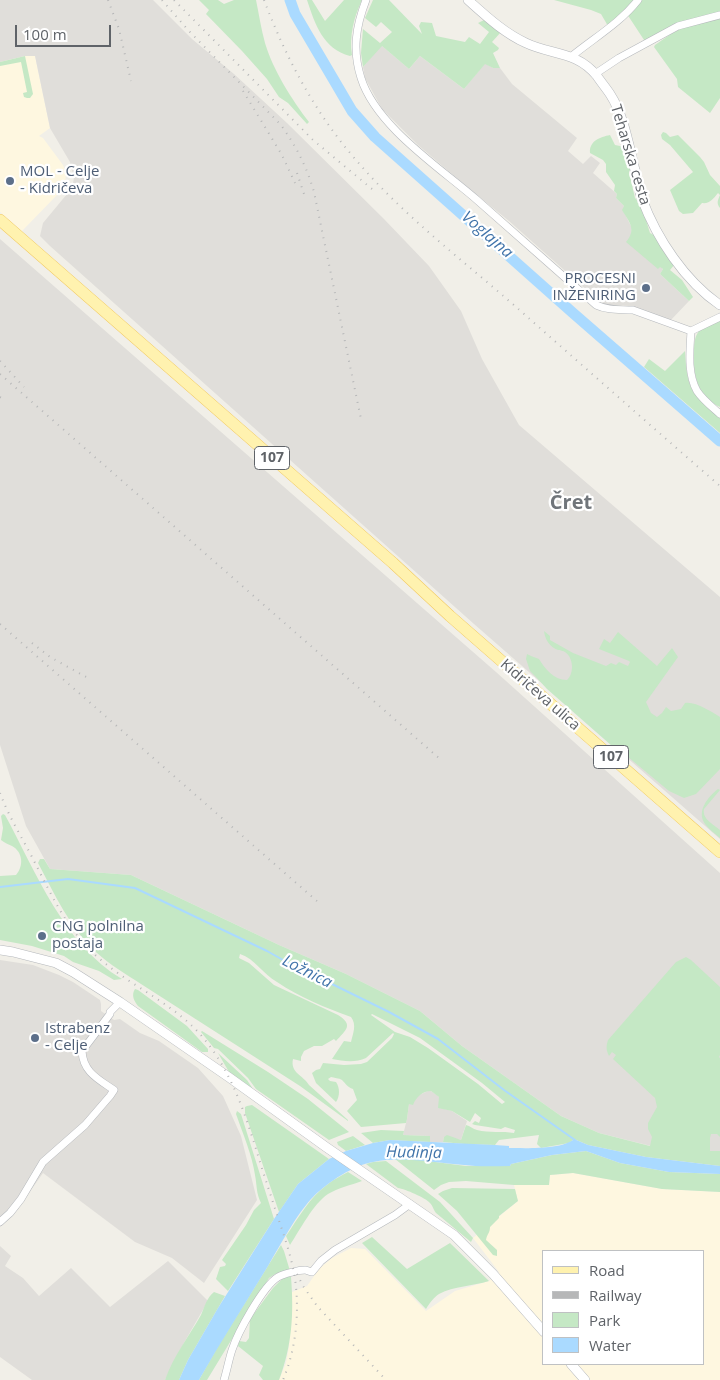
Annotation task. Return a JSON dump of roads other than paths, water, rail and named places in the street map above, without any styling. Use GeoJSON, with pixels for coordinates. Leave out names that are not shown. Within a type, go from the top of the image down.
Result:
{"type":"FeatureCollection","features":[{"type":"Feature","properties":{"kind":"main road","name":"Kidričeva ulica"},"geometry":{"type":"LineString","coordinates":[[0,220],[720,852]]}},
{"type":"Feature","properties":{"kind":"street"},"geometry":{"type":"LineString","coordinates":[[366,0],[357,29],[356,45],[361,78],[380,112],[398,134],[475,198],[596,305],[615,310],[633,310],[691,331],[720,317]]}},
{"type":"Feature","properties":{"kind":"street","name":"Teharska cesta"},"geometry":{"type":"LineString","coordinates":[[468,0],[509,34],[527,44],[572,56],[595,74],[611,95],[620,114],[642,199],[657,232],[682,268],[698,286],[720,305]]}},
{"type":"Feature","properties":{"kind":"street"},"geometry":{"type":"LineString","coordinates":[[572,56],[610,28],[638,0]]}},
{"type":"Feature","properties":{"kind":"street"},"geometry":{"type":"LineString","coordinates":[[595,74],[619,58],[678,26],[720,15]]}},
{"type":"Feature","properties":{"kind":"street"},"geometry":{"type":"LineString","coordinates":[[691,331],[690,360],[694,384],[698,391],[720,414]]}},
{"type":"Feature","properties":{"kind":"street"},"geometry":{"type":"LineString","coordinates":[[0,950],[56,963],[106,993],[410,1204],[454,1235],[493,1274],[542,1330]]}},
{"type":"Feature","properties":{"kind":"street"},"geometry":{"type":"LineString","coordinates":[[0,1222],[21,1199],[43,1162],[85,1125],[114,1090],[90,1073],[82,1061],[82,1051],[110,1012],[120,1002]]}},
{"type":"Feature","properties":{"kind":"street"},"geometry":{"type":"LineString","coordinates":[[224,1380],[232,1349],[240,1330],[270,1284],[278,1277],[293,1272],[305,1270],[312,1272],[321,1261],[335,1250],[395,1215],[410,1204]]}},
{"type":"Feature","properties":{"kind":"street"},"geometry":{"type":"LineString","coordinates":[[572,1365],[585,1380]]}},
{"type":"Feature","properties":{"kind":"water","name":"Hudinja"},"geometry":{"type":"Polygon","coordinates":[[[574,1139],[588,1145],[646,1157],[720,1166],[720,1174],[669,1172],[620,1163],[586,1151],[552,1155],[511,1164],[510,1166],[475,1166],[419,1160],[385,1160],[358,1167],[326,1185],[301,1211],[199,1380],[179,1380],[188,1360],[218,1308],[274,1219],[298,1184],[329,1159],[346,1151],[390,1140],[495,1145],[509,1146],[509,1148],[543,1148],[568,1143],[574,1139]]]}},
{"type":"Feature","properties":{"kind":"waterway","name":"Voglajna"},"geometry":{"type":"LineString","coordinates":[[290,0],[295,14],[352,111],[375,137],[720,441]]}},
{"type":"Feature","properties":{"kind":"waterway","name":"Ložnica"},"geometry":{"type":"LineString","coordinates":[[0,887],[68,879],[135,888],[267,951],[389,1012],[438,1039],[504,1090],[575,1140]]}},
{"type":"Feature","properties":{"kind":"railway"},"geometry":{"type":"LineString","coordinates":[[108,0],[119,29],[131,81]]}},
{"type":"Feature","properties":{"kind":"railway"},"geometry":{"type":"LineString","coordinates":[[162,0],[188,30],[281,125],[292,141],[308,173],[314,192],[361,419]]}},
{"type":"Feature","properties":{"kind":"railway"},"geometry":{"type":"LineString","coordinates":[[174,0],[313,140],[372,189]]}},
{"type":"Feature","properties":{"kind":"railway"},"geometry":{"type":"LineString","coordinates":[[264,0],[292,64],[315,104],[341,142],[374,180],[433,236],[720,486]]}},
{"type":"Feature","properties":{"kind":"railway"},"geometry":{"type":"LineString","coordinates":[[243,91],[282,155],[295,183]]}},
{"type":"Feature","properties":{"kind":"railway"},"geometry":{"type":"LineString","coordinates":[[297,173],[305,197]]}},
{"type":"Feature","properties":{"kind":"railway"},"geometry":{"type":"LineString","coordinates":[[0,361],[24,387]]}},
{"type":"Feature","properties":{"kind":"railway"},"geometry":{"type":"LineString","coordinates":[[0,374],[440,759]]}},
{"type":"Feature","properties":{"kind":"railway"},"geometry":{"type":"LineString","coordinates":[[0,624],[318,902]]}},
{"type":"Feature","properties":{"kind":"railway"},"geometry":{"type":"LineString","coordinates":[[32,643],[50,657],[88,678]]}},
{"type":"Feature","properties":{"kind":"railway"},"geometry":{"type":"LineString","coordinates":[[0,793],[53,899],[79,938],[101,960],[169,1007],[194,1028],[205,1040],[228,1076],[252,1135],[286,1241],[294,1275],[297,1299],[295,1335],[291,1358],[283,1380]]}},
{"type":"Feature","properties":{"kind":"railway"},"geometry":{"type":"LineString","coordinates":[[297,1274],[317,1306],[386,1380]]}},
{"type":"Feature","properties":{"kind":"place","name":"MOL - Celje - Kidričeva"},"geometry":{"type":"Point","coordinates":[10,181]}},
{"type":"Feature","properties":{"kind":"place","name":"PROCESNI INŽENIRING"},"geometry":{"type":"Point","coordinates":[646,288]}},
{"type":"Feature","properties":{"kind":"place","name":"CNG polnilna postaja"},"geometry":{"type":"Point","coordinates":[42,936]}},
{"type":"Feature","properties":{"kind":"place","name":"Istrabenz - Celje"},"geometry":{"type":"Point","coordinates":[35,1038]}},
{"type":"Feature","properties":{"kind":"district","name":"Čret"},"geometry":{"type":"Point","coordinates":[571,503]}}]}
